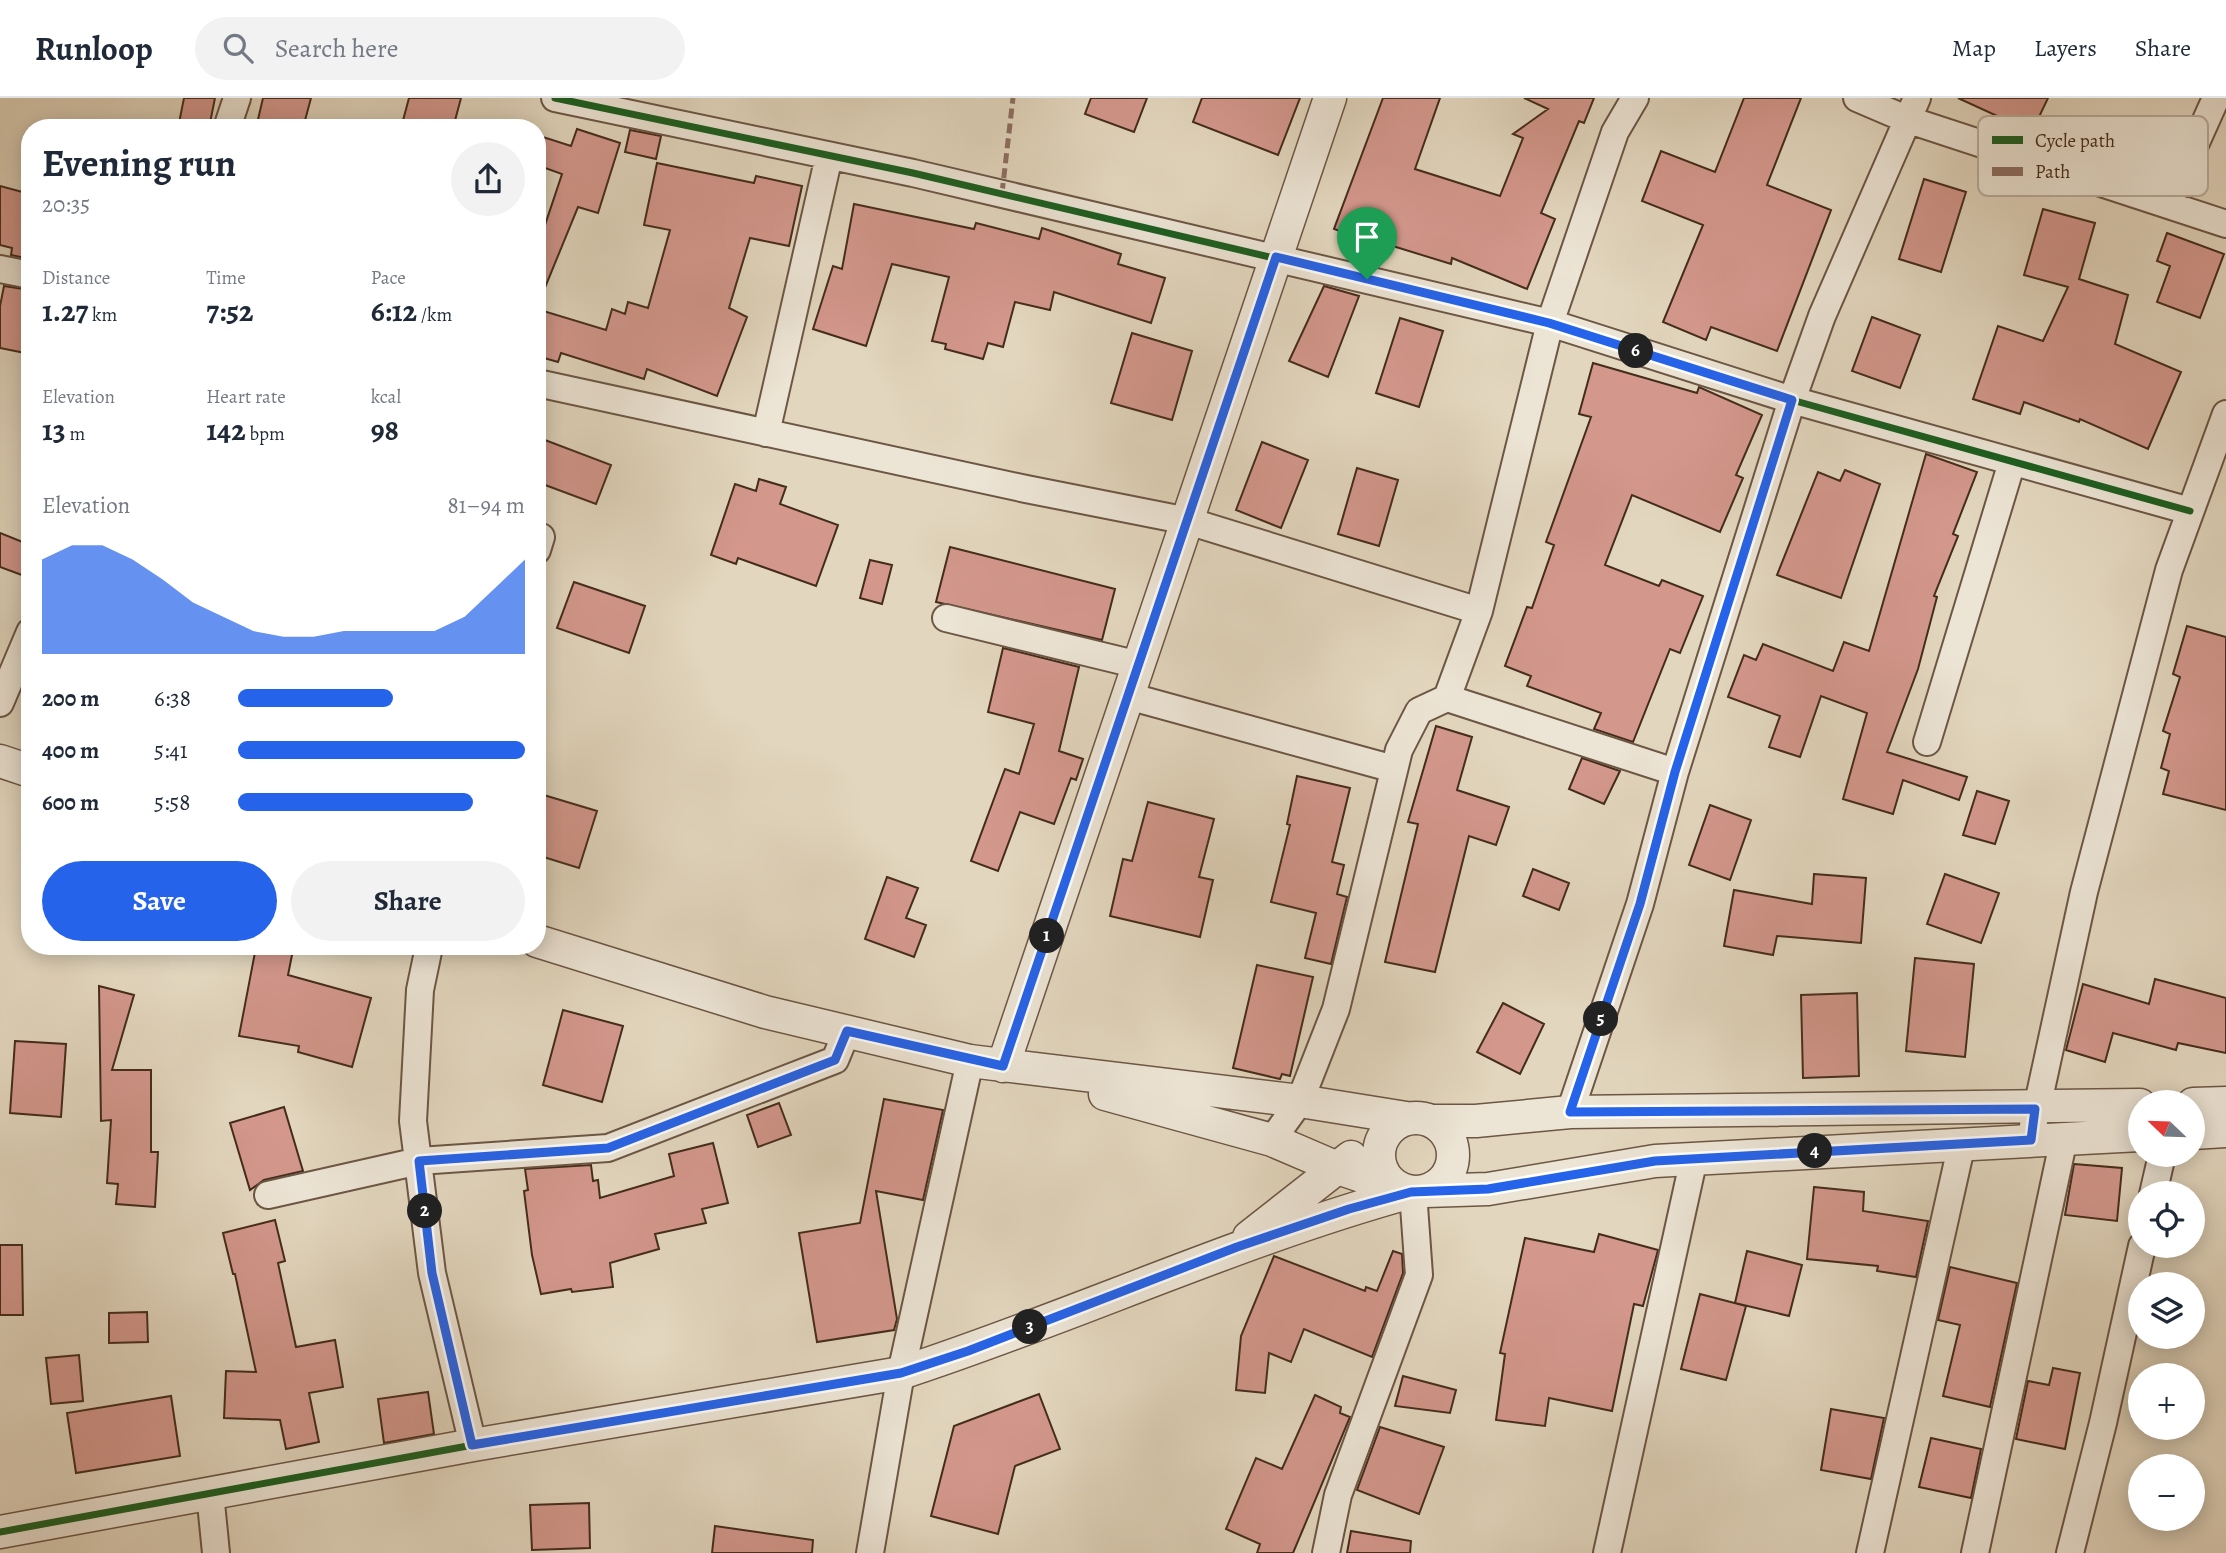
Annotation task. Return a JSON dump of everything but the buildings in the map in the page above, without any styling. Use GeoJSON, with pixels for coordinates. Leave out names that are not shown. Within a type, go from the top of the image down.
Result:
{"type":"FeatureCollection","features":[{"type":"Feature","properties":{"kind":"street"},"geometry":{"type":"LineString","coordinates":[[230,119],[237,98]]}},
{"type":"Feature","properties":{"kind":"street"},"geometry":{"type":"LineString","coordinates":[[555,98],[620,104],[829,156],[1276,257],[1549,323],[1792,400],[2190,512]]}},
{"type":"Feature","properties":{"kind":"street"},"geometry":{"type":"LineString","coordinates":[[1003,1066],[1330,98]]}},
{"type":"Feature","properties":{"kind":"street"},"geometry":{"type":"LineString","coordinates":[[1447,698],[1479,611],[1549,323],[1615,132],[1635,98]]}},
{"type":"Feature","properties":{"kind":"street"},"geometry":{"type":"LineString","coordinates":[[1857,98],[1911,109],[1978,134]]}},
{"type":"Feature","properties":{"kind":"street"},"geometry":{"type":"LineString","coordinates":[[2208,116],[2216,98]]}},
{"type":"Feature","properties":{"kind":"street"},"geometry":{"type":"LineString","coordinates":[[1570,1112],[1640,904],[1675,772],[1792,400],[1822,316],[1911,109]]}},
{"type":"Feature","properties":{"kind":"street"},"geometry":{"type":"LineString","coordinates":[[766,433],[829,156]]}},
{"type":"Feature","properties":{"kind":"street"},"geometry":{"type":"LineString","coordinates":[[2144,196],[2226,225]]}},
{"type":"Feature","properties":{"kind":"street"},"geometry":{"type":"LineString","coordinates":[[2168,205],[2172,196]]}},
{"type":"Feature","properties":{"kind":"street"},"geometry":{"type":"LineString","coordinates":[[0,269],[21,273]]}},
{"type":"Feature","properties":{"kind":"street"},"geometry":{"type":"LineString","coordinates":[[546,385],[1188,521],[1479,611]]}},
{"type":"Feature","properties":{"kind":"street"},"geometry":{"type":"LineString","coordinates":[[2031,1140],[2035,1109],[2084,892],[2169,570],[2226,414]]}},
{"type":"Feature","properties":{"kind":"street"},"geometry":{"type":"LineString","coordinates":[[1927,742],[2012,462]]}},
{"type":"Feature","properties":{"kind":"street"},"geometry":{"type":"LineString","coordinates":[[946,618],[1139,665]]}},
{"type":"Feature","properties":{"kind":"street"},"geometry":{"type":"LineString","coordinates":[[0,703],[21,653]]}},
{"type":"Feature","properties":{"kind":"street"},"geometry":{"type":"LineString","coordinates":[[1128,696],[1394,769]]}},
{"type":"Feature","properties":{"kind":"street"},"geometry":{"type":"LineString","coordinates":[[1272,1140],[1300,1101],[1336,1009],[1399,750],[1419,711],[1447,698],[1675,772]]}},
{"type":"Feature","properties":{"kind":"street"},"geometry":{"type":"LineString","coordinates":[[0,761],[21,768]]}},
{"type":"Feature","properties":{"kind":"street"},"geometry":{"type":"LineString","coordinates":[[0,1532],[472,1445],[901,1373],[968,1351],[1237,1247],[1349,1209],[1439,1185],[1449,1174],[1454,1159],[1446,1131],[1300,1101],[970,1061],[765,1012],[546,944]]}},
{"type":"Feature","properties":{"kind":"street"},"geometry":{"type":"LineString","coordinates":[[427,955],[420,990],[413,1121],[432,1273],[472,1445]]}},
{"type":"Feature","properties":{"kind":"street"},"geometry":{"type":"LineString","coordinates":[[268,1195],[419,1161],[608,1148],[835,1060],[847,1031]]}},
{"type":"Feature","properties":{"kind":"street"},"geometry":{"type":"LineString","coordinates":[[870,1553],[901,1373],[970,1061]]}},
{"type":"Feature","properties":{"kind":"street"},"geometry":{"type":"LineString","coordinates":[[1003,1066],[1272,1140],[1335,1167],[1412,1191],[1488,1189],[1655,1161],[2128,1135]]}},
{"type":"Feature","properties":{"kind":"street"},"geometry":{"type":"LineString","coordinates":[[2205,1104],[2226,1103]]}},
{"type":"Feature","properties":{"kind":"street"},"geometry":{"type":"LineString","coordinates":[[1237,1247],[1335,1167],[1408,1125],[1570,1112],[2035,1109],[2128,1105]]}},
{"type":"Feature","properties":{"kind":"street"},"geometry":{"type":"LineString","coordinates":[[1408,1125],[1378,1150],[1386,1178],[1412,1191]]}},
{"type":"Feature","properties":{"kind":"street"},"geometry":{"type":"LineString","coordinates":[[2205,1132],[2226,1131]]}},
{"type":"Feature","properties":{"kind":"street"},"geometry":{"type":"LineString","coordinates":[[1975,1553],[2064,1138]]}},
{"type":"Feature","properties":{"kind":"street"},"geometry":{"type":"LineString","coordinates":[[1870,1553],[1962,1143]]}},
{"type":"Feature","properties":{"kind":"street"},"geometry":{"type":"LineString","coordinates":[[1607,1553],[1694,1158]]}},
{"type":"Feature","properties":{"kind":"street"},"geometry":{"type":"LineString","coordinates":[[1326,1553],[1338,1495],[1419,1275],[1412,1191]]}},
{"type":"Feature","properties":{"kind":"street"},"geometry":{"type":"LineString","coordinates":[[2070,1553],[2103,1423],[2139,1258]]}},
{"type":"Feature","properties":{"kind":"street"},"geometry":{"type":"LineString","coordinates":[[210,1493],[216,1553]]}},
{"type":"Feature","properties":{"kind":"marked path"},"geometry":{"type":"LineString","coordinates":[[1002,193],[1013,98]]}},
{"type":"Feature","properties":{"kind":"cycle path"},"geometry":{"type":"LineString","coordinates":[[555,98],[913,173],[1550,323],[1792,400],[2190,511]]}},
{"type":"Feature","properties":{"kind":"cycle path"},"geometry":{"type":"LineString","coordinates":[[0,1532],[473,1445],[901,1373],[1282,1233],[1411,1192]]}},
{"type":"Feature","properties":{"kind":"route"},"geometry":{"type":"LineString","coordinates":[[1276,257],[1367,279],[1549,323],[1792,400],[1675,772],[1640,904],[1570,1112],[2035,1109],[2031,1140],[1655,1161],[1488,1189],[1411,1192],[1349,1209],[1237,1247],[968,1351],[901,1373],[472,1445],[432,1273],[419,1161],[608,1148],[835,1060],[847,1031],[970,1061],[1003,1066],[1276,257]]}}]}
